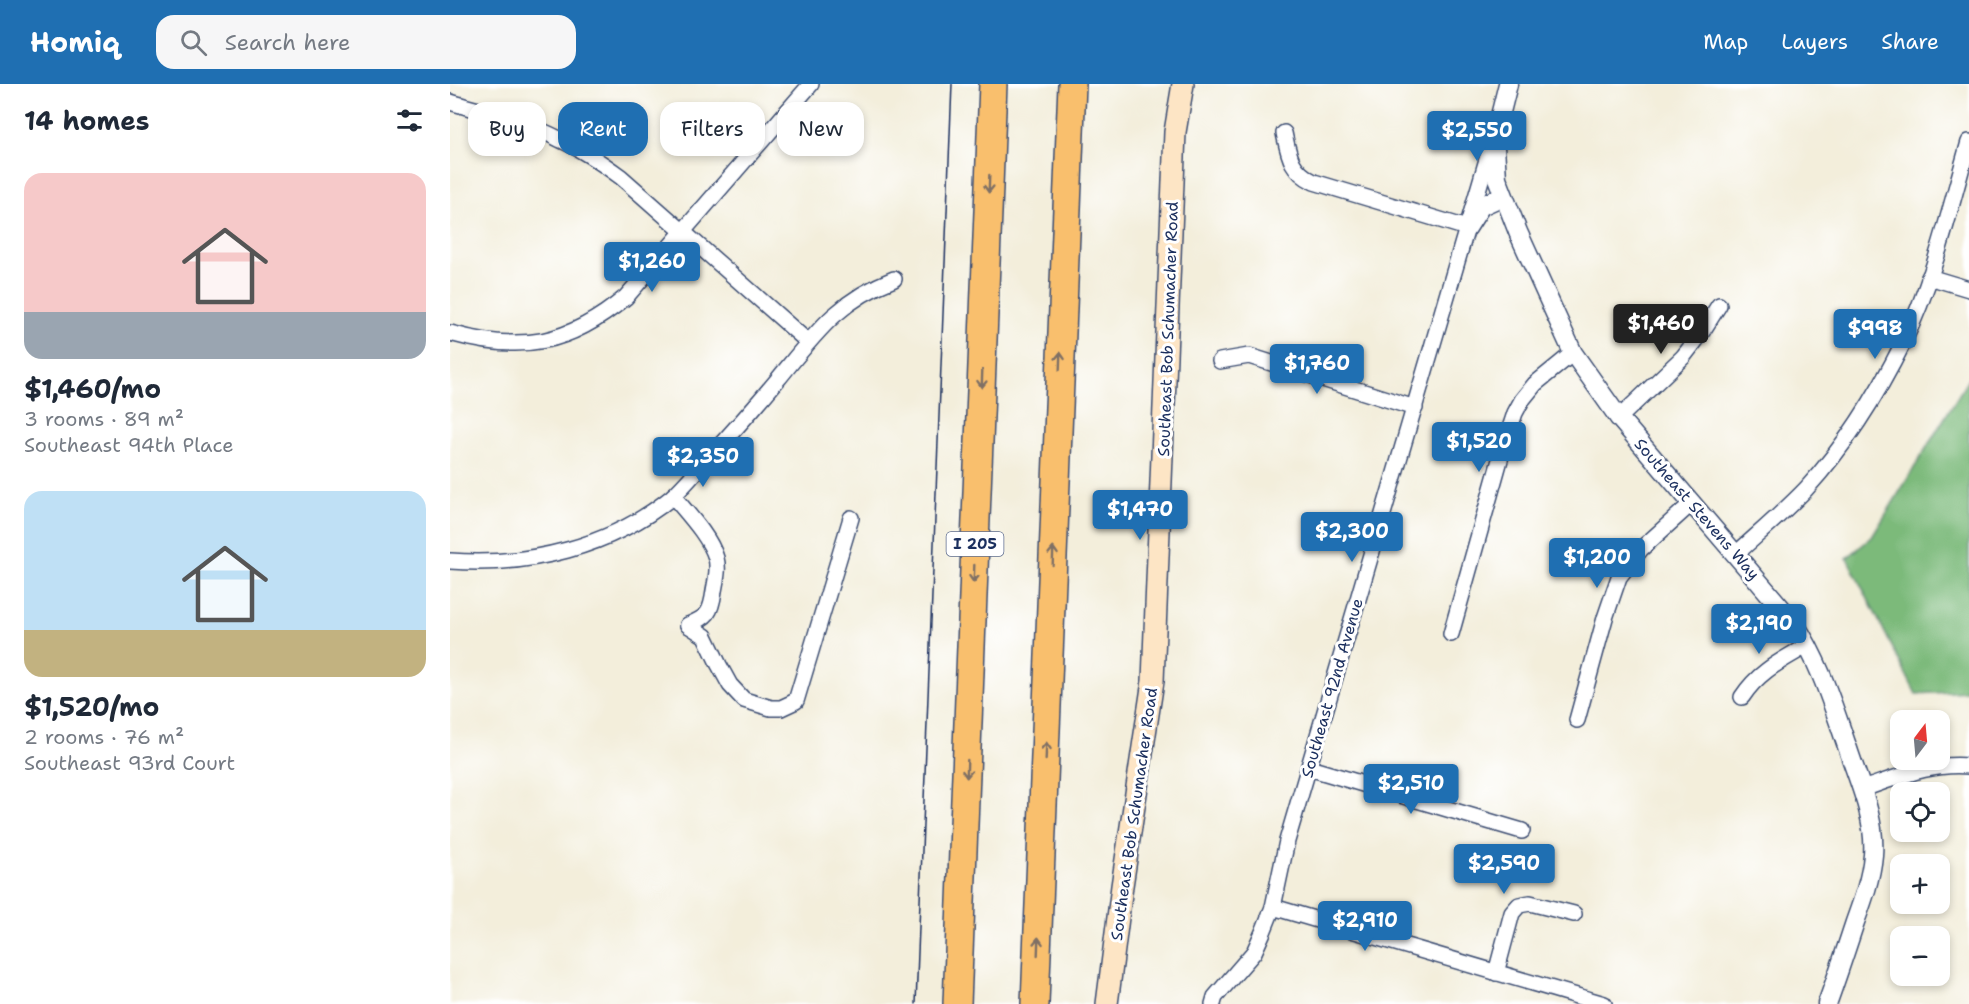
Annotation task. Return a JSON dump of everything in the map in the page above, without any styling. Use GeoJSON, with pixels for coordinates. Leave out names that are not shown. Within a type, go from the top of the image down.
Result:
{"type":"FeatureCollection","features":[{"type":"Feature","properties":{"kind":"highway","name":"I 205"},"geometry":{"type":"LineString","coordinates":[[957,1004],[993,84]]}},
{"type":"Feature","properties":{"kind":"highway"},"geometry":{"type":"LineString","coordinates":[[1035,1004],[1072,84]]}},
{"type":"Feature","properties":{"kind":"main road","name":"Southeast Bob Schumacher Road"},"geometry":{"type":"LineString","coordinates":[[1107,1004],[1153,681],[1175,132],[1183,84]]}},
{"type":"Feature","properties":{"kind":"street"},"geometry":{"type":"LineString","coordinates":[[450,333],[498,344],[523,344],[545,341],[567,334],[597,319],[626,297],[811,84]]}},
{"type":"Feature","properties":{"kind":"street","name":"Southeast 92nd Avenue"},"geometry":{"type":"LineString","coordinates":[[1213,1004],[1222,989],[1254,952],[1273,907],[1287,841],[1508,84]]}},
{"type":"Feature","properties":{"kind":"street"},"geometry":{"type":"LineString","coordinates":[[450,102],[559,138],[590,155],[621,177],[808,342]]}},
{"type":"Feature","properties":{"kind":"street","name":"Southeast Stevens Way"},"geometry":{"type":"LineString","coordinates":[[1498,124],[1495,162],[1497,178],[1573,353],[1619,418],[1789,616],[1808,645],[1822,675],[1862,789],[1873,836],[1872,865],[1860,908],[1827,1004]]}},
{"type":"Feature","properties":{"kind":"street"},"geometry":{"type":"LineString","coordinates":[[1284,133],[1289,156],[1295,168],[1308,179],[1467,228]]}},
{"type":"Feature","properties":{"kind":"street"},"geometry":{"type":"LineString","coordinates":[[1736,554],[1806,488],[1862,416],[1904,340],[1929,277],[1969,142]]}},
{"type":"Feature","properties":{"kind":"street","name":"Southeast 92nd Avenue"},"geometry":{"type":"LineString","coordinates":[[1467,228],[1481,206],[1503,196]]}},
{"type":"Feature","properties":{"kind":"street"},"geometry":{"type":"LineString","coordinates":[[1929,277],[1969,289]]}},
{"type":"Feature","properties":{"kind":"street"},"geometry":{"type":"LineString","coordinates":[[450,561],[512,562],[601,540],[628,527],[673,496],[745,419],[832,316],[855,298],[894,279]]}},
{"type":"Feature","properties":{"kind":"street"},"geometry":{"type":"LineString","coordinates":[[1619,418],[1683,357],[1719,305]]}},
{"type":"Feature","properties":{"kind":"street"},"geometry":{"type":"LineString","coordinates":[[1451,634],[1515,413],[1535,384],[1573,353]]}},
{"type":"Feature","properties":{"kind":"street"},"geometry":{"type":"LineString","coordinates":[[1220,361],[1249,356],[1415,408]]}},
{"type":"Feature","properties":{"kind":"street"},"geometry":{"type":"LineString","coordinates":[[673,496],[705,539],[716,558],[718,570],[712,606],[705,618],[688,625],[705,636],[718,665],[744,700],[771,708],[780,708],[796,701],[851,518]]}},
{"type":"Feature","properties":{"kind":"street"},"geometry":{"type":"LineString","coordinates":[[1577,720],[1605,618],[1620,577],[1641,549],[1692,503]]}},
{"type":"Feature","properties":{"kind":"street"},"geometry":{"type":"LineString","coordinates":[[1742,697],[1764,671],[1808,645]]}},
{"type":"Feature","properties":{"kind":"street"},"geometry":{"type":"LineString","coordinates":[[1862,789],[1921,770],[1969,766]]}},
{"type":"Feature","properties":{"kind":"street"},"geometry":{"type":"LineString","coordinates":[[1309,768],[1522,831]]}},
{"type":"Feature","properties":{"kind":"street"},"geometry":{"type":"LineString","coordinates":[[1496,973],[1512,913],[1519,905],[1530,903],[1574,914]]}},
{"type":"Feature","properties":{"kind":"street"},"geometry":{"type":"LineString","coordinates":[[1273,907],[1604,1004]]}},
{"type":"Feature","properties":{"kind":"green space"},"geometry":{"type":"Polygon","coordinates":[[[1969,378],[1969,691],[1916,694],[1847,558],[1872,537],[1969,378]]]}},
{"type":"Feature","properties":{"kind":"tram line"},"geometry":{"type":"LineString","coordinates":[[916,1004],[952,84]]}}]}
